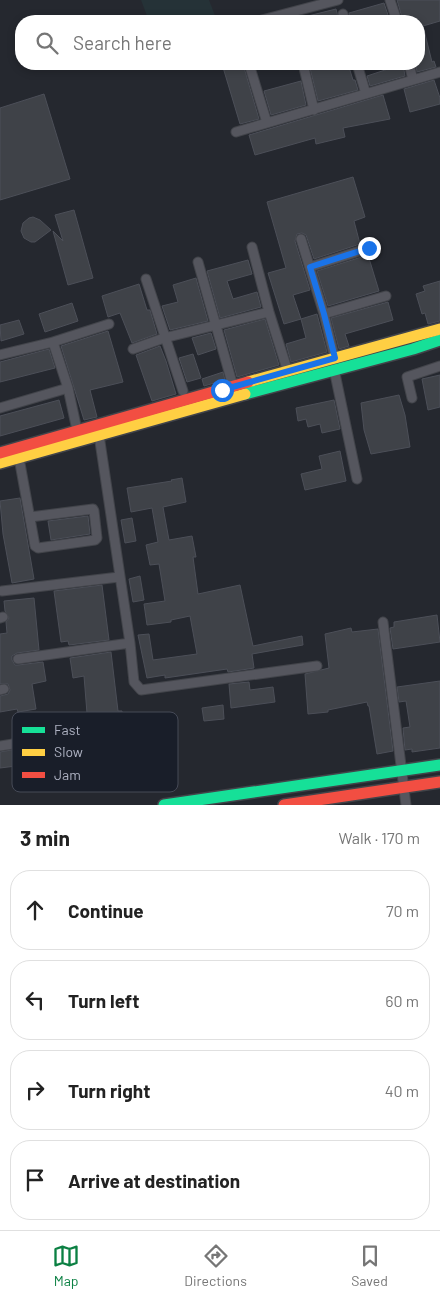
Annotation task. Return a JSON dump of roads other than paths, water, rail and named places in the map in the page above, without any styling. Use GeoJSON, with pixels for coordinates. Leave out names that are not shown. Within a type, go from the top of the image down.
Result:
{"type":"FeatureCollection","features":[{"type":"Feature","properties":{"kind":"street"},"geometry":{"type":"LineString","coordinates":[[281,15],[338,0]]}},
{"type":"Feature","properties":{"kind":"street"},"geometry":{"type":"LineString","coordinates":[[390,0],[395,15]]}},
{"type":"Feature","properties":{"kind":"street"},"geometry":{"type":"LineString","coordinates":[[251,70],[267,122]]}},
{"type":"Feature","properties":{"kind":"street"},"geometry":{"type":"LineString","coordinates":[[304,70],[314,110]]}},
{"type":"Feature","properties":{"kind":"street"},"geometry":{"type":"LineString","coordinates":[[359,70],[366,94]]}},
{"type":"Feature","properties":{"kind":"street"},"geometry":{"type":"LineString","coordinates":[[410,70],[413,80]]}},
{"type":"Feature","properties":{"kind":"street"},"geometry":{"type":"LineString","coordinates":[[236,132],[440,72]]}},
{"type":"Feature","properties":{"kind":"street"},"geometry":{"type":"LineString","coordinates":[[301,239],[324,314],[357,479]]}},
{"type":"Feature","properties":{"kind":"street"},"geometry":{"type":"LineString","coordinates":[[252,247],[269,312],[288,372]]}},
{"type":"Feature","properties":{"kind":"street"},"geometry":{"type":"LineString","coordinates":[[310,267],[369,248]]}},
{"type":"Feature","properties":{"kind":"street"},"geometry":{"type":"LineString","coordinates":[[198,262],[233,386]]}},
{"type":"Feature","properties":{"kind":"street"},"geometry":{"type":"LineString","coordinates":[[146,279],[183,391]]}},
{"type":"Feature","properties":{"kind":"street"},"geometry":{"type":"LineString","coordinates":[[324,314],[386,296]]}},
{"type":"Feature","properties":{"kind":"street"},"geometry":{"type":"LineString","coordinates":[[133,349],[164,338],[269,312]]}},
{"type":"Feature","properties":{"kind":"street"},"geometry":{"type":"LineString","coordinates":[[0,355],[53,342],[109,324]]}},
{"type":"Feature","properties":{"kind":"street"},"geometry":{"type":"LineString","coordinates":[[0,464],[335,364],[440,329]]}},
{"type":"Feature","properties":{"kind":"street"},"geometry":{"type":"LineString","coordinates":[[0,453],[233,386],[288,372],[413,349],[440,340]]}},
{"type":"Feature","properties":{"kind":"street"},"geometry":{"type":"LineString","coordinates":[[53,342],[68,388],[77,430]]}},
{"type":"Feature","properties":{"kind":"street"},"geometry":{"type":"LineString","coordinates":[[412,398],[407,377],[440,366]]}},
{"type":"Feature","properties":{"kind":"street"},"geometry":{"type":"LineString","coordinates":[[0,408],[68,388]]}},
{"type":"Feature","properties":{"kind":"street"},"geometry":{"type":"LineString","coordinates":[[99,435],[130,643],[134,682],[141,690],[317,666]]}},
{"type":"Feature","properties":{"kind":"street"},"geometry":{"type":"LineString","coordinates":[[19,458],[35,546],[37,548],[95,540],[97,538],[93,509],[30,517]]}},
{"type":"Feature","properties":{"kind":"street"},"geometry":{"type":"LineString","coordinates":[[2,591],[119,577]]}},
{"type":"Feature","properties":{"kind":"street"},"geometry":{"type":"LineString","coordinates":[[383,622],[406,805]]}},
{"type":"Feature","properties":{"kind":"street"},"geometry":{"type":"LineString","coordinates":[[18,660],[130,643]]}},
{"type":"Feature","properties":{"kind":"street"},"geometry":{"type":"LineString","coordinates":[[164,805],[440,765]]}},
{"type":"Feature","properties":{"kind":"street"},"geometry":{"type":"LineString","coordinates":[[284,805],[340,801],[403,787],[440,782]]}}]}
